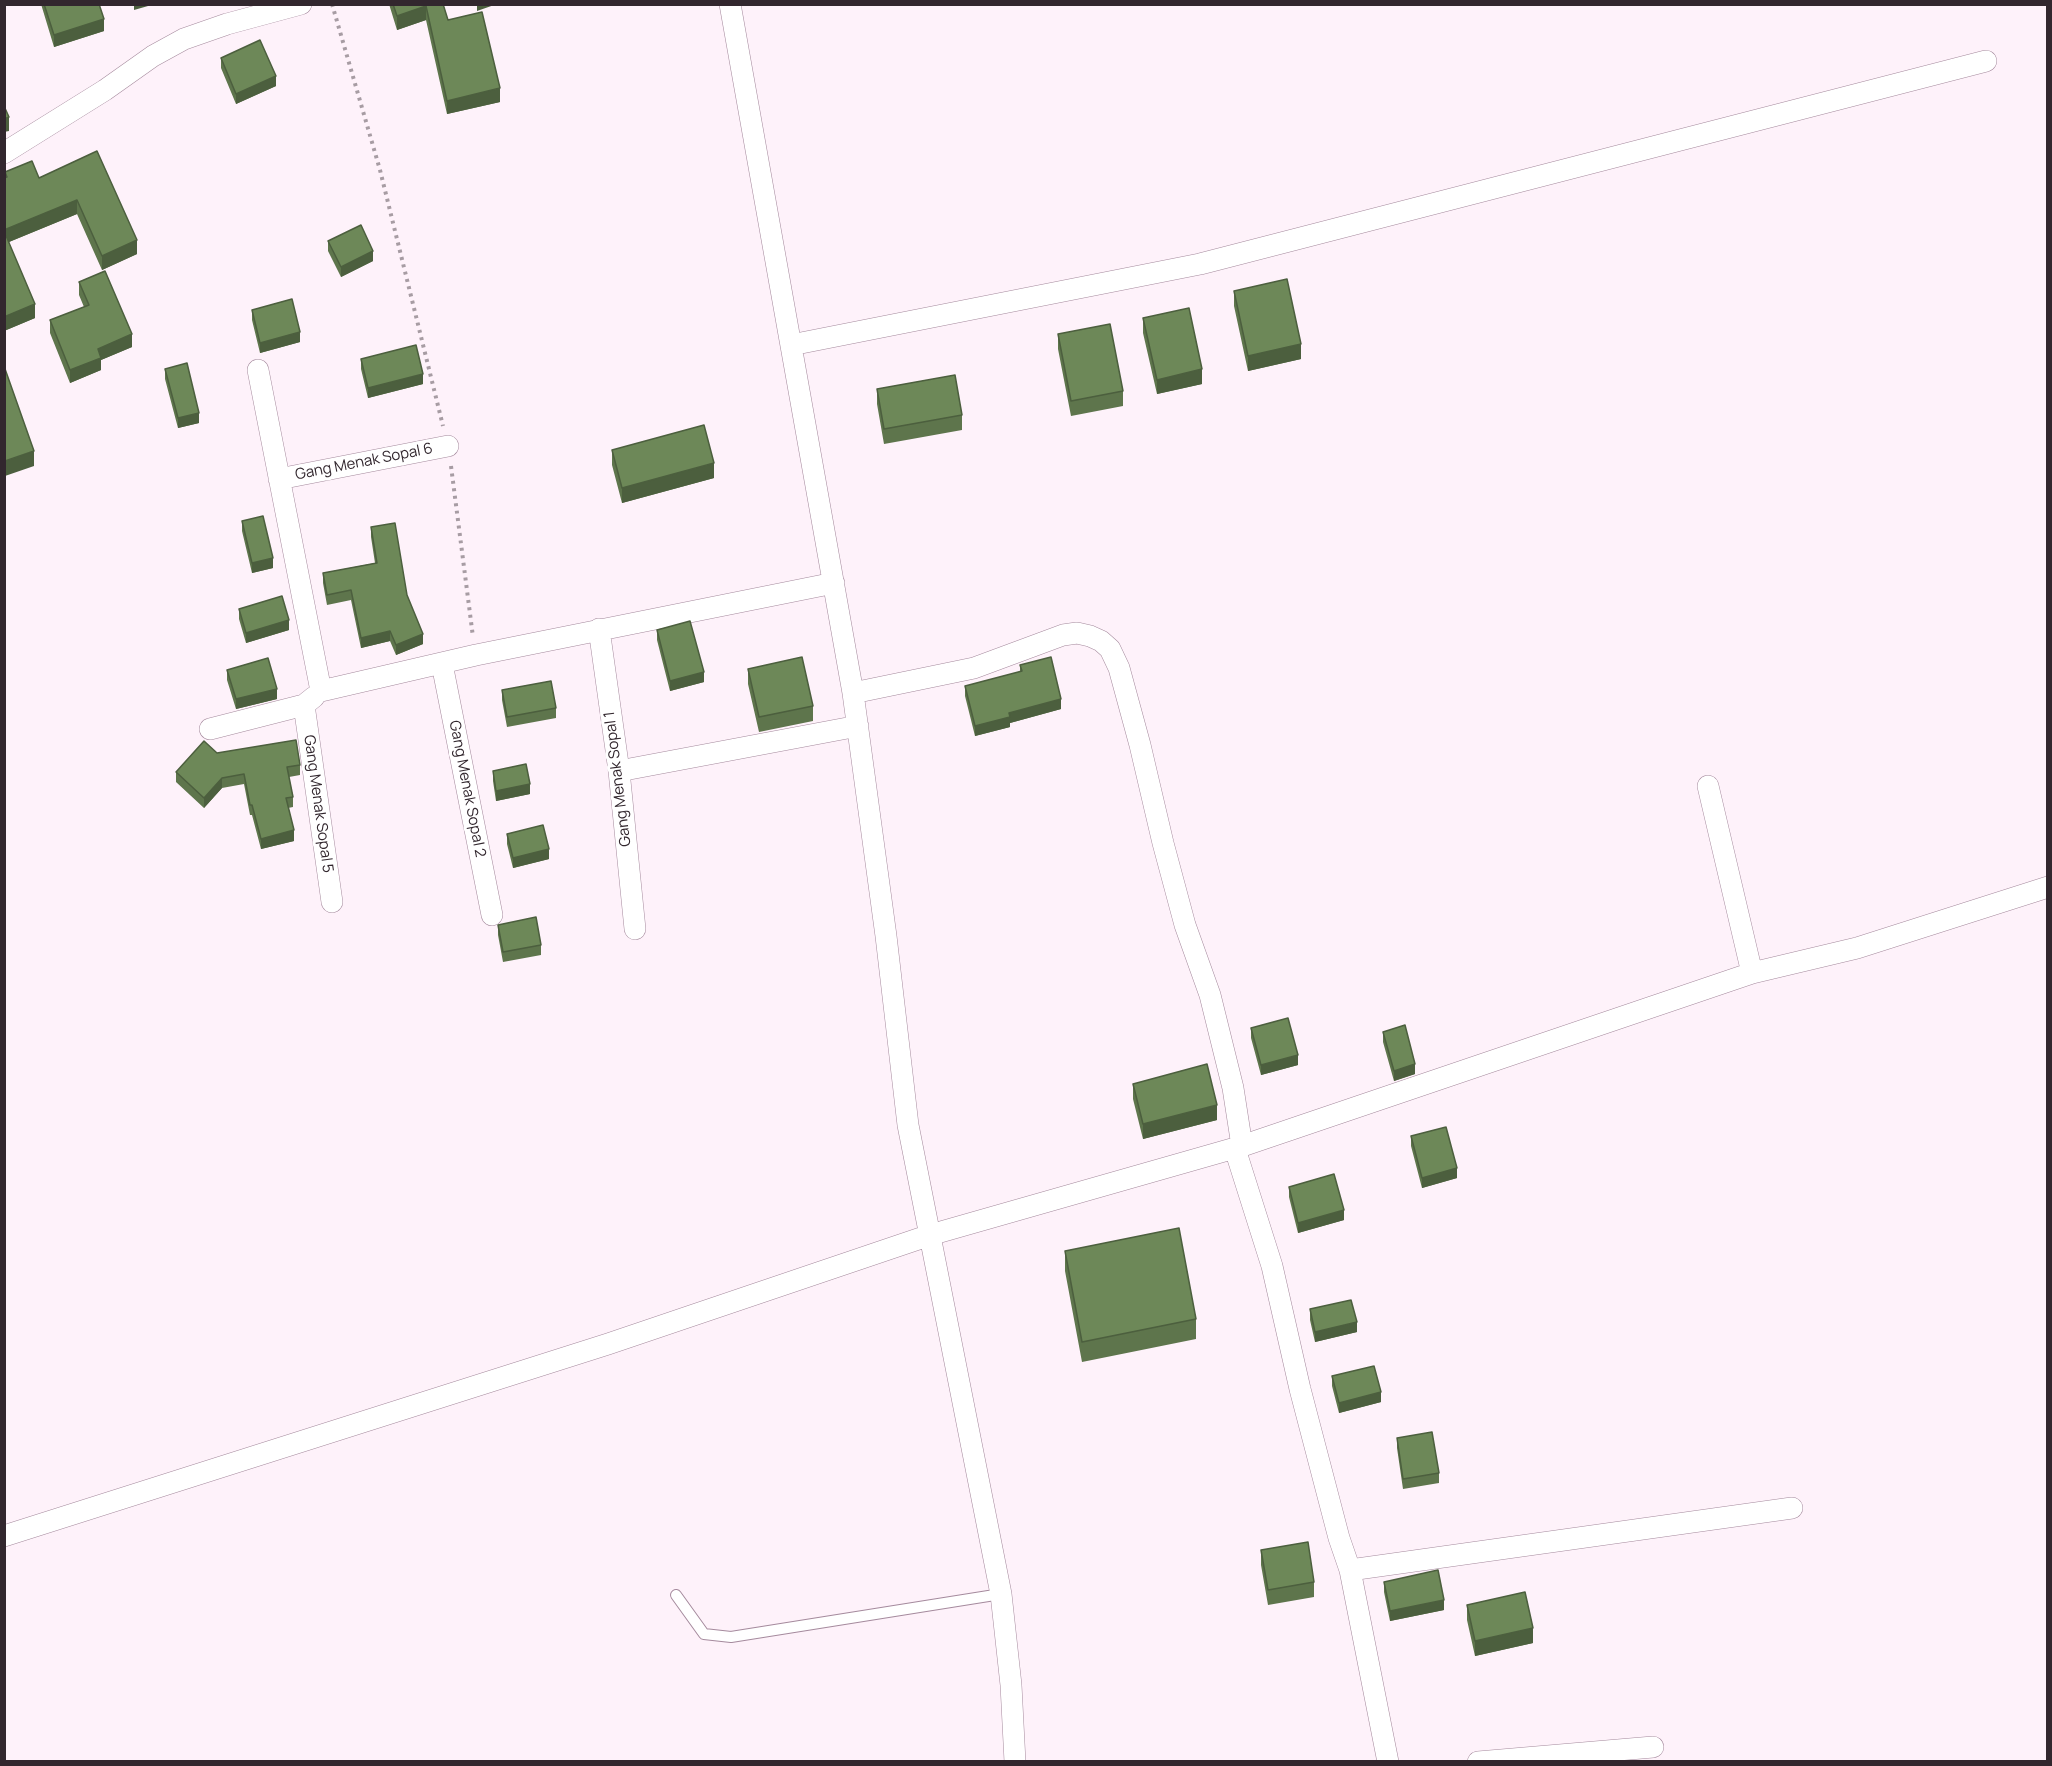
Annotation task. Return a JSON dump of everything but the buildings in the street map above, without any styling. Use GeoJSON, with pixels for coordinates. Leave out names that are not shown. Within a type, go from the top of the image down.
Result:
{"type":"FeatureCollection","features":[{"type":"Feature","properties":{"kind":"street"},"geometry":{"type":"LineString","coordinates":[[4,153],[153,56],[184,39],[227,24],[301,4]]}},
{"type":"Feature","properties":{"kind":"street"},"geometry":{"type":"LineString","coordinates":[[730,4],[853,693],[886,936],[908,1125],[1000,1594],[1011,1684],[1015,1761]]}},
{"type":"Feature","properties":{"kind":"street"},"geometry":{"type":"LineString","coordinates":[[791,345],[1200,264],[1986,61]]}},
{"type":"Feature","properties":{"kind":"street"},"geometry":{"type":"LineString","coordinates":[[258,370],[321,692]]}},
{"type":"Feature","properties":{"kind":"street","name":"Gang Menak Sopal 6"},"geometry":{"type":"LineString","coordinates":[[279,479],[448,446]]}},
{"type":"Feature","properties":{"kind":"street"},"geometry":{"type":"LineString","coordinates":[[210,729],[304,705],[321,692],[476,655],[834,583]]}},
{"type":"Feature","properties":{"kind":"street","name":"Gang Menak Sopal 1"},"geometry":{"type":"LineString","coordinates":[[599,629],[619,771],[635,929]]}},
{"type":"Feature","properties":{"kind":"street"},"geometry":{"type":"LineString","coordinates":[[853,693],[974,668],[1063,635],[1077,633],[1090,636],[1101,640],[1110,649],[1119,668],[1140,745],[1162,843],[1185,925],[1210,995],[1233,1088],[1241,1159],[1272,1266],[1326,1490],[1350,1570],[1388,1761]]}},
{"type":"Feature","properties":{"kind":"street","name":"Gang Menak Sopal 2"},"geometry":{"type":"LineString","coordinates":[[442,664],[492,915]]}},
{"type":"Feature","properties":{"kind":"street","name":"Gang Menak Sopal 5"},"geometry":{"type":"LineString","coordinates":[[304,705],[332,903]]}},
{"type":"Feature","properties":{"kind":"street"},"geometry":{"type":"LineString","coordinates":[[619,771],[858,726]]}},
{"type":"Feature","properties":{"kind":"street"},"geometry":{"type":"LineString","coordinates":[[1708,786],[1752,973]]}},
{"type":"Feature","properties":{"kind":"street"},"geometry":{"type":"LineString","coordinates":[[4,1536],[608,1344],[930,1234],[1241,1159],[1752,973],[1857,948],[2048,887]]}},
{"type":"Feature","properties":{"kind":"street"},"geometry":{"type":"LineString","coordinates":[[1350,1570],[1792,1508]]}},
{"type":"Feature","properties":{"kind":"street"},"geometry":{"type":"LineString","coordinates":[[1478,1761],[1653,1748]]}},
{"type":"Feature","properties":{"kind":"lane"},"geometry":{"type":"LineString","coordinates":[[676,1595],[704,1634],[731,1637],[1000,1594]]}},
{"type":"Feature","properties":{"kind":"path"},"geometry":{"type":"LineString","coordinates":[[332,4],[380,170],[448,446],[476,655]]}}]}
